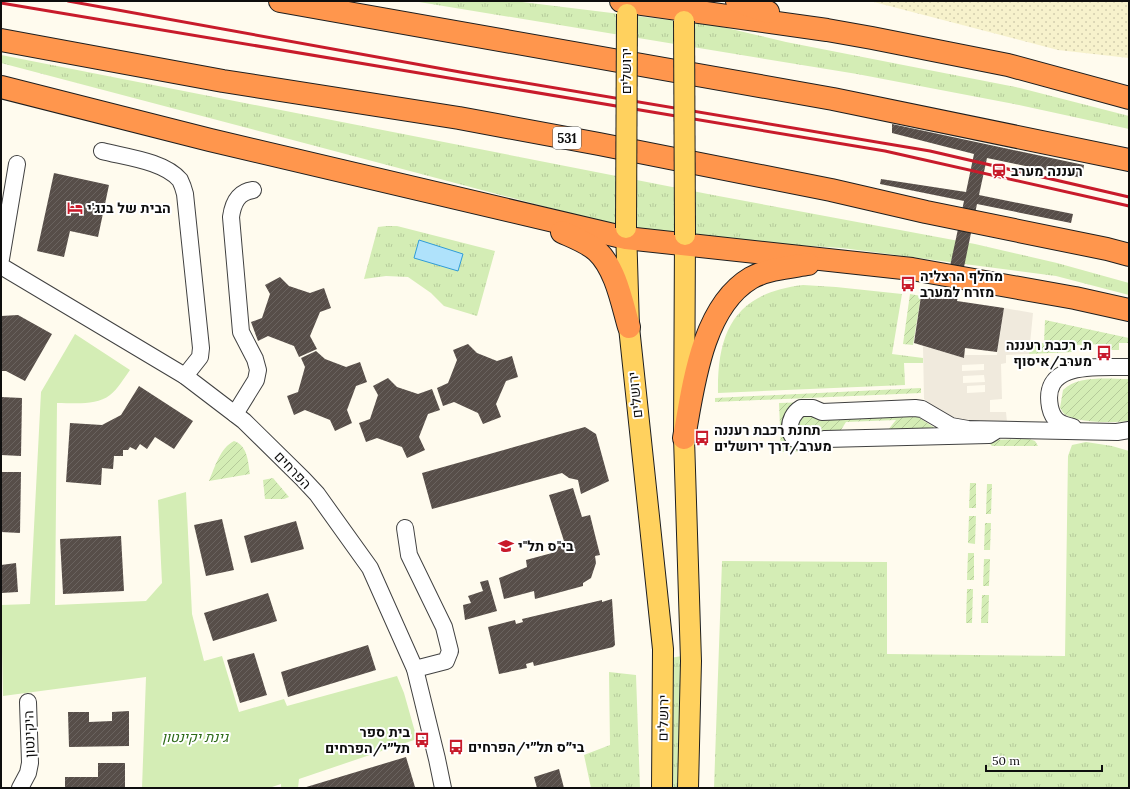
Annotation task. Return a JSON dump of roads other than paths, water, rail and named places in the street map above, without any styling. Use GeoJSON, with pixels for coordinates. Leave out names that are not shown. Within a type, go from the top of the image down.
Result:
{"type":"FeatureCollection","features":[{"type":"Feature","properties":{"kind":"highway"},"geometry":{"type":"LineString","coordinates":[[280,1],[833,99],[1129,160]]}},
{"type":"Feature","properties":{"kind":"highway"},"geometry":{"type":"LineString","coordinates":[[736,1],[749,7],[827,30]]}},
{"type":"Feature","properties":{"kind":"highway"},"geometry":{"type":"LineString","coordinates":[[625,4],[827,30],[1008,65],[1129,98]]}},
{"type":"Feature","properties":{"kind":"highway","name":"531"},"geometry":{"type":"LineString","coordinates":[[1,40],[224,82],[459,118],[591,143],[832,190],[926,212],[1107,249],[1129,256]]}},
{"type":"Feature","properties":{"kind":"highway"},"geometry":{"type":"LineString","coordinates":[[1,87],[217,142],[520,213],[626,233],[912,269],[1075,298],[1129,310]]}},
{"type":"Feature","properties":{"kind":"highway"},"geometry":{"type":"LineString","coordinates":[[520,213],[586,243],[597,251],[605,260],[616,284],[628,327]]}},
{"type":"Feature","properties":{"kind":"highway"},"geometry":{"type":"LineString","coordinates":[[684,438],[697,366],[706,337],[721,310],[734,292],[751,278],[766,273],[833,260]]}},
{"type":"Feature","properties":{"kind":"main road","name":"ירושלים"},"geometry":{"type":"LineString","coordinates":[[625,4],[628,327],[662,649],[662,788]]}},
{"type":"Feature","properties":{"kind":"main road","name":"ירושלים"},"geometry":{"type":"LineString","coordinates":[[684,11],[684,438],[691,661],[688,788]]}},
{"type":"Feature","properties":{"kind":"street"},"geometry":{"type":"LineString","coordinates":[[102,151],[158,165],[168,170],[180,181],[186,194],[201,348],[200,357],[184,376]]}},
{"type":"Feature","properties":{"kind":"street"},"geometry":{"type":"LineString","coordinates":[[1,259],[16,164]]}},
{"type":"Feature","properties":{"kind":"street"},"geometry":{"type":"LineString","coordinates":[[235,414],[256,380],[258,370],[255,359],[241,332],[231,217],[232,206],[238,197],[248,191],[254,190]]}},
{"type":"Feature","properties":{"kind":"street","name":"הפרחים"},"geometry":{"type":"LineString","coordinates":[[1,266],[184,376],[235,414],[303,479],[335,517],[370,568],[415,669],[436,752],[442,788]]}},
{"type":"Feature","properties":{"kind":"street"},"geometry":{"type":"LineString","coordinates":[[1086,431],[1056,422],[1051,414],[1049,399],[1049,388],[1054,380],[1061,374],[1070,370],[1129,367]]}},
{"type":"Feature","properties":{"kind":"street"},"geometry":{"type":"LineString","coordinates":[[997,430],[989,435],[825,439],[805,443],[795,439],[789,428],[792,416],[796,412],[807,407],[822,412],[914,408],[922,409],[951,426],[997,430],[1125,433]]}},
{"type":"Feature","properties":{"kind":"street"},"geometry":{"type":"LineString","coordinates":[[405,528],[409,555],[444,627],[450,651],[446,661],[415,669]]}},
{"type":"Feature","properties":{"kind":"street","name":"היקינטון"},"geometry":{"type":"LineString","coordinates":[[20,788],[28,773],[30,763],[28,702]]}},
{"type":"Feature","properties":{"kind":"water"},"geometry":{"type":"Polygon","coordinates":[[[419,240],[463,254],[458,271],[414,258],[419,240]]]}},
{"type":"Feature","properties":{"kind":"railway"},"geometry":{"type":"LineString","coordinates":[[68,1],[460,72],[930,151],[1129,197]]}},
{"type":"Feature","properties":{"kind":"railway"},"geometry":{"type":"LineString","coordinates":[[1,3],[885,151],[1129,206]]}},
{"type":"Feature","properties":{"kind":"place","name":"רעננה מערב"},"geometry":{"type":"Point","coordinates":[999,171]}},
{"type":"Feature","properties":{"kind":"place","name":"הבית של בנג'י"},"geometry":{"type":"Point","coordinates":[75,208]}},
{"type":"Feature","properties":{"kind":"place","name":"מחלף הרצליה מזרח למערב"},"geometry":{"type":"Point","coordinates":[908,284]}},
{"type":"Feature","properties":{"kind":"place","name":"ת. רכבת רעננה מערב/איסוף"},"geometry":{"type":"Point","coordinates":[1104,353]}},
{"type":"Feature","properties":{"kind":"place","name":"תחנת רכבת רעננה מערב/דרך ירושלים"},"geometry":{"type":"Point","coordinates":[702,438]}},
{"type":"Feature","properties":{"kind":"place","name":"בי\"ס תל\"י"},"geometry":{"type":"Point","coordinates":[506,546]}},
{"type":"Feature","properties":{"kind":"place","name":"בית ספר תל״י/הפרחים"},"geometry":{"type":"Point","coordinates":[422,740]}},
{"type":"Feature","properties":{"kind":"place","name":"בי״ס תל״י/הפרחים"},"geometry":{"type":"Point","coordinates":[456,747]}},
{"type":"Feature","properties":{"kind":"park label","name":"גינת יקינטון"},"geometry":{"type":"Point","coordinates":[195,737]}}]}
